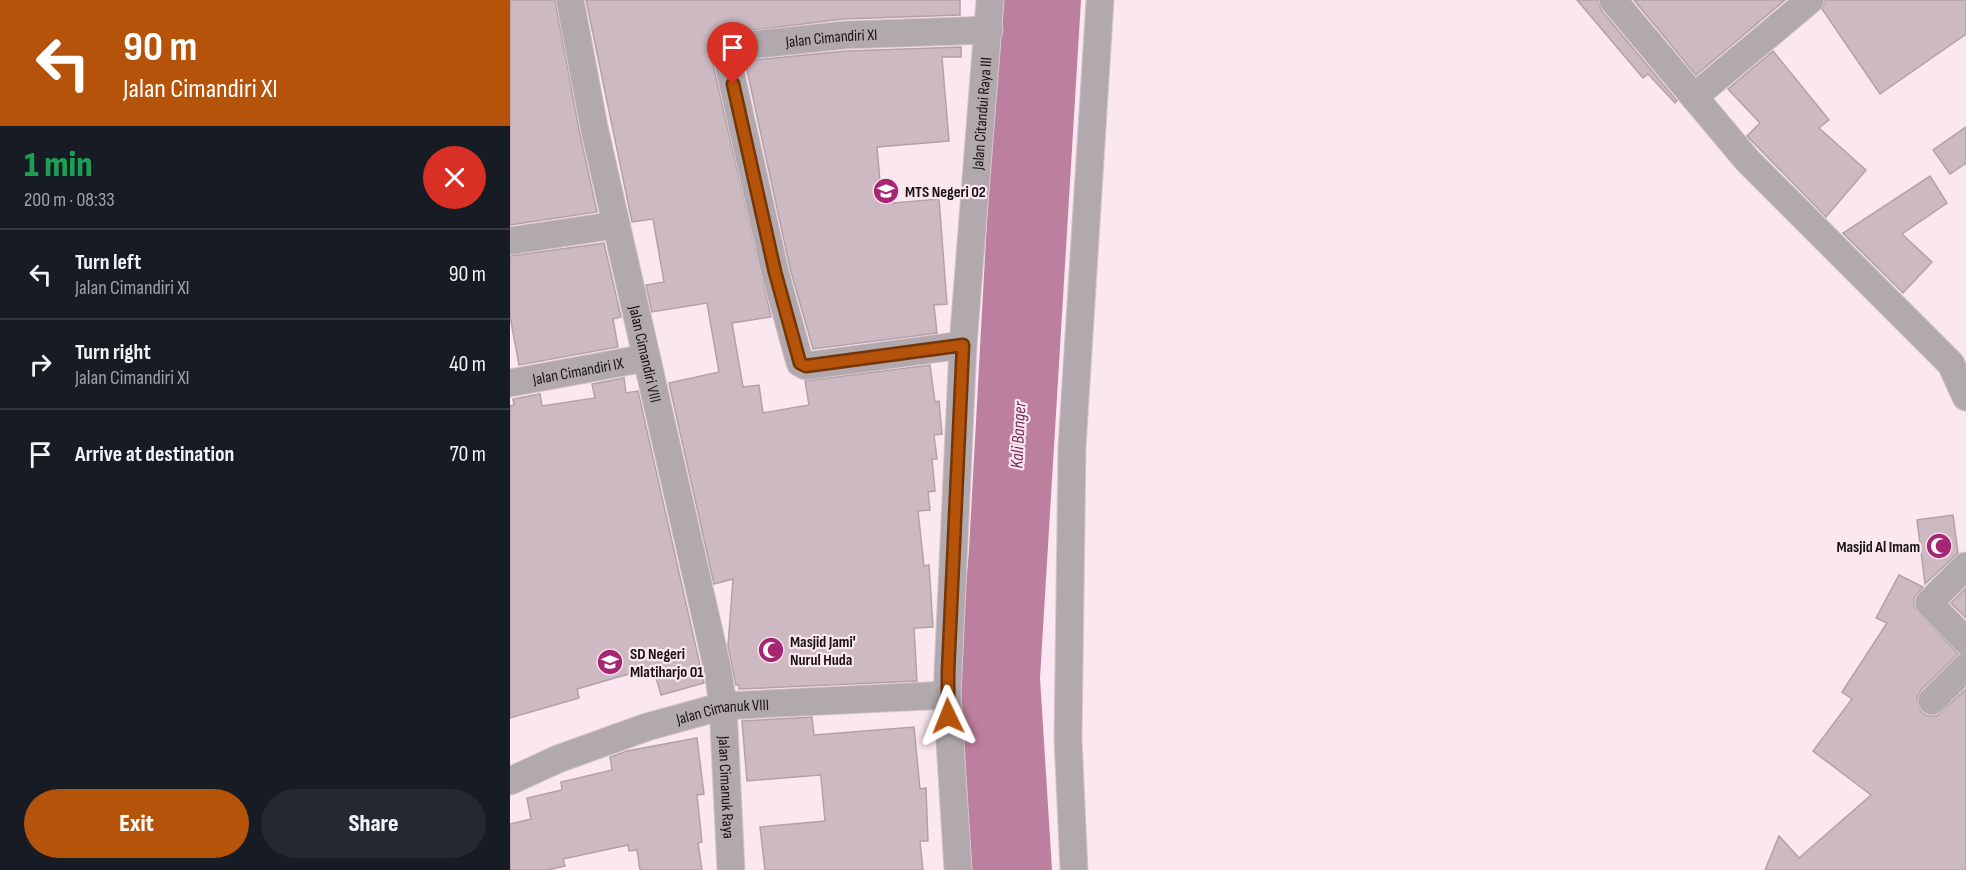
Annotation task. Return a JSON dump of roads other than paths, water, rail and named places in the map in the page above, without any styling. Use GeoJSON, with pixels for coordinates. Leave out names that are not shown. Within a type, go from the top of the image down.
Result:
{"type":"FeatureCollection","features":[{"type":"Feature","properties":{"kind":"street","name":"Jalan Cimandiri VIII"},"geometry":{"type":"LineString","coordinates":[[570,0],[594,127],[718,671],[723,706]]}},
{"type":"Feature","properties":{"kind":"street","name":"Jalan Citandui Raya III"},"geometry":{"type":"LineString","coordinates":[[958,870],[947,694],[963,345],[990,0]]}},
{"type":"Feature","properties":{"kind":"street"},"geometry":{"type":"LineString","coordinates":[[1074,870],[1068,716],[1072,447],[1100,0]]}},
{"type":"Feature","properties":{"kind":"street"},"geometry":{"type":"LineString","coordinates":[[1613,0],[1747,160],[1951,364],[1966,397]]}},
{"type":"Feature","properties":{"kind":"street"},"geometry":{"type":"LineString","coordinates":[[1694,97],[1810,0]]}},
{"type":"Feature","properties":{"kind":"street","name":"Jalan Cimandiri XI"},"geometry":{"type":"LineString","coordinates":[[963,345],[806,366],[800,363],[775,272],[728,62],[734,48],[742,46],[845,35],[989,30]]}},
{"type":"Feature","properties":{"kind":"street"},"geometry":{"type":"LineString","coordinates":[[510,241],[616,225]]}},
{"type":"Feature","properties":{"kind":"street","name":"Jalan Cimandiri IX"},"geometry":{"type":"LineString","coordinates":[[510,383],[646,358]]}},
{"type":"Feature","properties":{"kind":"street"},"geometry":{"type":"LineString","coordinates":[[1966,566],[1929,603],[1966,641]]}},
{"type":"Feature","properties":{"kind":"street"},"geometry":{"type":"LineString","coordinates":[[1932,700],[1966,667]]}},
{"type":"Feature","properties":{"kind":"street","name":"Jalan Cimanuk VIII"},"geometry":{"type":"LineString","coordinates":[[510,781],[558,759],[636,731],[723,706],[947,694]]}},
{"type":"Feature","properties":{"kind":"street","name":"Jalan Cimanuk Raya"},"geometry":{"type":"LineString","coordinates":[[723,706],[731,870]]}},
{"type":"Feature","properties":{"kind":"water","name":"Kali Banger"},"geometry":{"type":"Polygon","coordinates":[[[999,0],[1081,0],[1040,678],[1052,870],[971,870],[958,682],[969,550],[999,0]]]}},
{"type":"Feature","properties":{"kind":"place","name":"MTS Negeri 02"},"geometry":{"type":"Point","coordinates":[886,191]}},
{"type":"Feature","properties":{"kind":"place","name":"Masjid Al Imam"},"geometry":{"type":"Point","coordinates":[1939,546]}},
{"type":"Feature","properties":{"kind":"place","name":"Masjid Jami' Nurul Huda"},"geometry":{"type":"Point","coordinates":[771,650]}},
{"type":"Feature","properties":{"kind":"place","name":"SD Negeri Mlatiharjo 01"},"geometry":{"type":"Point","coordinates":[610,662]}}]}
